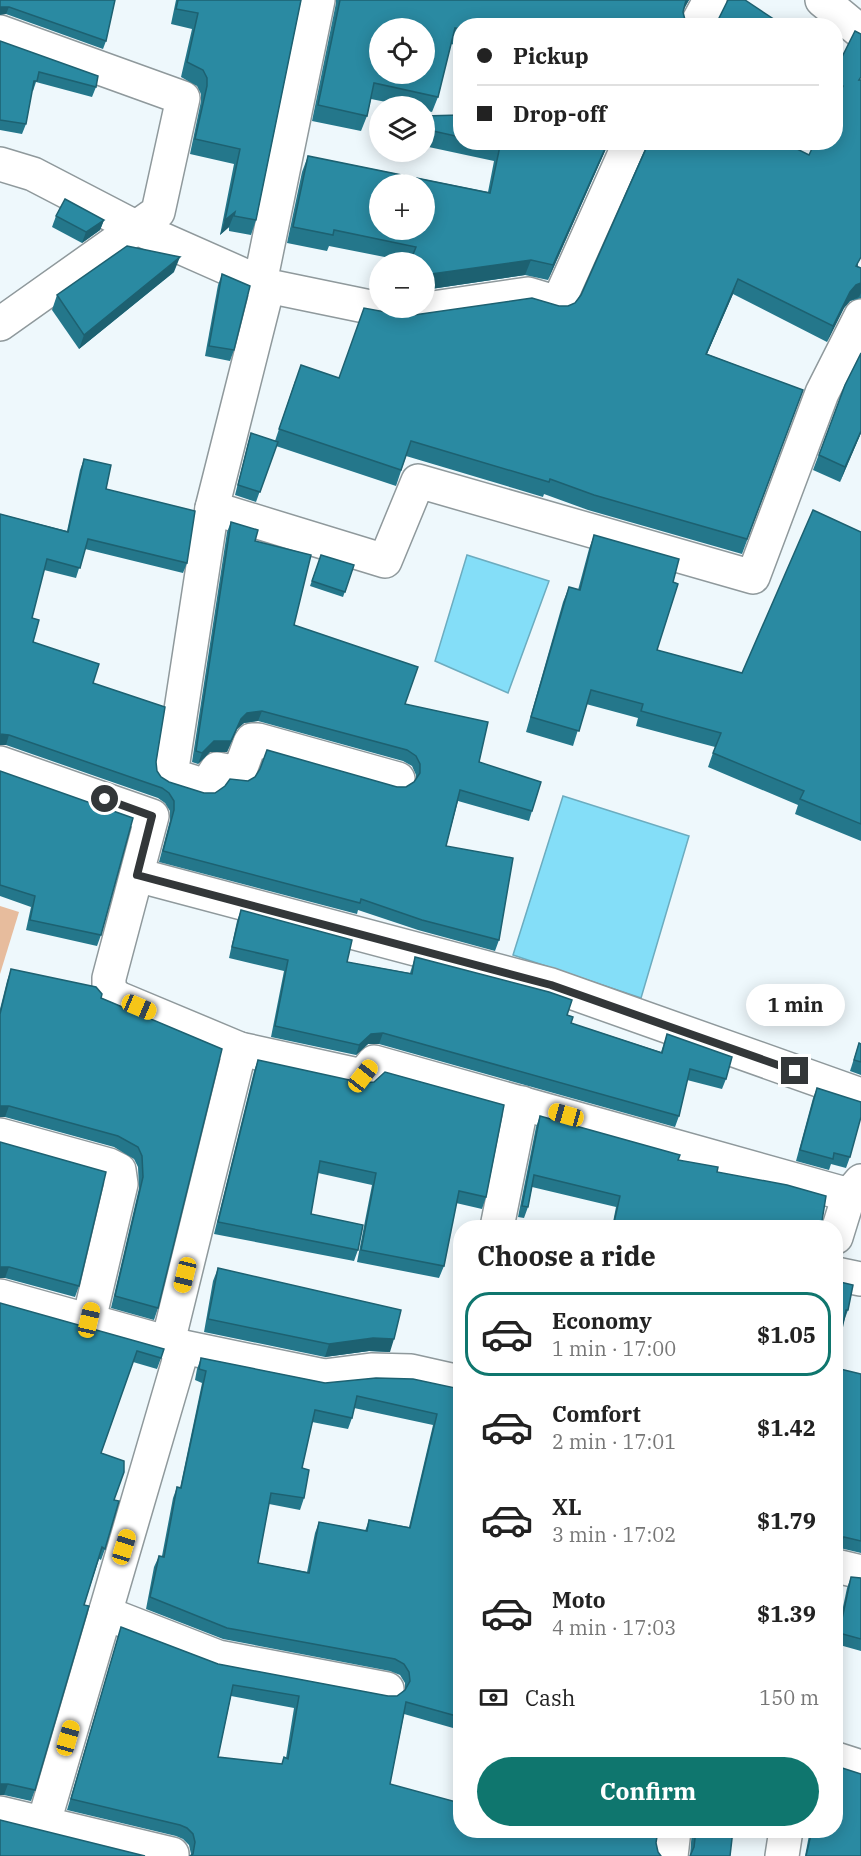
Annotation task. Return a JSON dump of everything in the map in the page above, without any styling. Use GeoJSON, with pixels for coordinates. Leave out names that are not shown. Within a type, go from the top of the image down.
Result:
{"type":"FeatureCollection","features":[{"type":"Feature","properties":{"kind":"street"},"geometry":{"type":"LineString","coordinates":[[318,0],[264,284],[212,508],[171,775],[206,786],[217,769],[239,773],[250,743],[252,740],[258,740],[398,779]]}},
{"type":"Feature","properties":{"kind":"street"},"geometry":{"type":"LineString","coordinates":[[700,18],[710,0]]}},
{"type":"Feature","properties":{"kind":"street"},"geometry":{"type":"LineString","coordinates":[[822,0],[861,32]]}},
{"type":"Feature","properties":{"kind":"street"},"geometry":{"type":"LineString","coordinates":[[0,32],[183,98],[158,212],[0,324]]}},
{"type":"Feature","properties":{"kind":"street"},"geometry":{"type":"LineString","coordinates":[[0,164],[33,174],[136,228],[264,284],[399,313],[528,294],[558,303],[626,150]]}},
{"type":"Feature","properties":{"kind":"street"},"geometry":{"type":"LineString","coordinates":[[212,508],[385,561],[418,481],[753,577],[822,393],[861,316]]}},
{"type":"Feature","properties":{"kind":"street"},"geometry":{"type":"LineString","coordinates":[[0,763],[152,816],[109,978],[109,990],[118,998],[240,1049],[363,1076],[374,1062],[522,1103],[855,1188],[843,1220]]}},
{"type":"Feature","properties":{"kind":"street"},"geometry":{"type":"LineString","coordinates":[[137,875],[551,985],[861,1095]]}},
{"type":"Feature","properties":{"kind":"street"},"geometry":{"type":"LineString","coordinates":[[44,1822],[105,1613],[175,1345],[240,1049]]}},
{"type":"Feature","properties":{"kind":"street"},"geometry":{"type":"LineString","coordinates":[[498,1220],[522,1103]]}},
{"type":"Feature","properties":{"kind":"street"},"geometry":{"type":"LineString","coordinates":[[0,1135],[119,1170],[121,1184],[89,1320]]}},
{"type":"Feature","properties":{"kind":"street"},"geometry":{"type":"LineString","coordinates":[[843,1275],[861,1279]]}},
{"type":"Feature","properties":{"kind":"street"},"geometry":{"type":"LineString","coordinates":[[0,1296],[175,1345],[324,1376],[372,1370],[411,1371],[453,1380]]}},
{"type":"Feature","properties":{"kind":"street"},"geometry":{"type":"LineString","coordinates":[[843,1568],[861,1572]]}},
{"type":"Feature","properties":{"kind":"street"},"geometry":{"type":"LineString","coordinates":[[105,1613],[218,1657],[387,1689]]}},
{"type":"Feature","properties":{"kind":"street"},"geometry":{"type":"LineString","coordinates":[[843,1761],[861,1767]]}},
{"type":"Feature","properties":{"kind":"street"},"geometry":{"type":"LineString","coordinates":[[0,1813],[44,1822],[172,1854],[172,1856]]}},
{"type":"Feature","properties":{"kind":"street"},"geometry":{"type":"LineString","coordinates":[[670,1856],[673,1838]]}},
{"type":"Feature","properties":{"kind":"street"},"geometry":{"type":"LineString","coordinates":[[782,1856],[785,1838]]}},
{"type":"Feature","properties":{"kind":"shaded area"},"geometry":{"type":"Polygon","coordinates":[[[0,906],[19,912],[0,974],[0,906]]]}},
{"type":"Feature","properties":{"kind":"water"},"geometry":{"type":"Polygon","coordinates":[[[467,555],[549,581],[508,693],[435,661],[467,555]]]}},
{"type":"Feature","properties":{"kind":"water"},"geometry":{"type":"Polygon","coordinates":[[[563,796],[689,836],[641,998],[513,955],[563,796]]]}},
{"type":"Feature","properties":{"kind":"building"},"geometry":{"type":"Polygon","coordinates":[[[0,0],[115,0],[106,41],[9,7],[0,7],[0,0]]]}},
{"type":"Feature","properties":{"kind":"building"},"geometry":{"type":"Polygon","coordinates":[[[178,0],[301,0],[256,220],[234,216],[235,212],[225,220],[240,149],[195,139],[207,78],[203,70],[187,62],[198,13],[176,9],[178,0]]]}},
{"type":"Feature","properties":{"kind":"building"},"geometry":{"type":"Polygon","coordinates":[[[340,0],[686,0],[683,12],[684,18],[453,18],[453,36],[438,97],[379,84],[435,84],[435,18],[369,18],[369,84],[374,84],[371,96],[369,96],[367,116],[318,105],[340,0]]]}},
{"type":"Feature","properties":{"kind":"building"},"geometry":{"type":"Polygon","coordinates":[[[728,0],[745,0],[772,18],[719,18],[728,0]]]}},
{"type":"Feature","properties":{"kind":"building"},"geometry":{"type":"Polygon","coordinates":[[[855,31],[861,34],[861,77],[859,80],[861,80],[861,257],[856,266],[861,268],[861,283],[850,292],[833,326],[738,279],[706,354],[803,390],[747,539],[594,495],[550,479],[549,482],[411,441],[401,470],[279,429],[301,365],[339,378],[364,308],[369,309],[369,318],[435,318],[435,312],[532,298],[559,306],[575,303],[581,295],[645,150],[799,150],[809,155],[811,150],[843,150],[843,55],[855,31]]]}},
{"type":"Feature","properties":{"kind":"building"},"geometry":{"type":"Polygon","coordinates":[[[0,41],[98,76],[96,87],[39,72],[37,81],[34,81],[26,124],[0,120],[0,41]]]}},
{"type":"Feature","properties":{"kind":"building"},"geometry":{"type":"Polygon","coordinates":[[[453,115],[453,135],[435,131],[435,116],[453,115]]]}},
{"type":"Feature","properties":{"kind":"building"},"geometry":{"type":"Polygon","coordinates":[[[499,150],[604,150],[553,265],[531,260],[435,273],[435,252],[414,252],[416,247],[382,240],[435,240],[435,182],[490,193],[499,150]]]}},
{"type":"Feature","properties":{"kind":"building"},"geometry":{"type":"Polygon","coordinates":[[[308,156],[397,174],[369,174],[369,237],[334,230],[333,235],[293,227],[308,156]]]}},
{"type":"Feature","properties":{"kind":"building"},"geometry":{"type":"Polygon","coordinates":[[[65,199],[104,220],[86,232],[56,216],[65,199]]]}},
{"type":"Feature","properties":{"kind":"building"},"geometry":{"type":"Polygon","coordinates":[[[127,246],[180,257],[84,335],[57,295],[127,246]]]}},
{"type":"Feature","properties":{"kind":"building"},"geometry":{"type":"Polygon","coordinates":[[[222,274],[250,286],[234,350],[209,346],[222,274]]]}},
{"type":"Feature","properties":{"kind":"building"},"geometry":{"type":"Polygon","coordinates":[[[861,353],[861,431],[845,467],[819,455],[845,385],[861,353]]]}},
{"type":"Feature","properties":{"kind":"building"},"geometry":{"type":"Polygon","coordinates":[[[251,433],[278,442],[260,492],[238,485],[251,433]]]}},
{"type":"Feature","properties":{"kind":"building"},"geometry":{"type":"Polygon","coordinates":[[[84,459],[111,465],[106,489],[195,511],[187,563],[88,539],[80,568],[47,559],[32,618],[39,620],[33,642],[99,664],[93,683],[165,707],[156,762],[157,771],[169,782],[204,793],[215,793],[230,779],[248,781],[255,777],[267,750],[397,787],[406,787],[414,782],[420,773],[420,764],[416,756],[407,750],[262,711],[247,713],[241,719],[231,741],[214,741],[202,753],[196,751],[231,522],[258,530],[255,541],[311,555],[294,625],[418,667],[405,704],[488,722],[479,762],[541,782],[532,811],[460,790],[446,846],[513,858],[499,940],[422,920],[361,899],[360,903],[163,851],[174,810],[174,801],[169,793],[162,788],[9,735],[0,734],[0,514],[68,532],[84,459]]]}},
{"type":"Feature","properties":{"kind":"building"},"geometry":{"type":"Polygon","coordinates":[[[813,510],[861,532],[861,824],[800,799],[804,791],[713,753],[721,733],[641,711],[643,704],[591,690],[579,731],[531,717],[569,587],[580,590],[594,535],[679,559],[673,582],[678,584],[657,650],[742,673],[813,510]]]}},
{"type":"Feature","properties":{"kind":"building"},"geometry":{"type":"Polygon","coordinates":[[[321,555],[354,565],[345,592],[312,581],[321,555]]]}},
{"type":"Feature","properties":{"kind":"building"},"geometry":{"type":"Polygon","coordinates":[[[0,771],[133,818],[101,935],[30,920],[35,896],[0,885],[0,771]]]}},
{"type":"Feature","properties":{"kind":"building"},"geometry":{"type":"Polygon","coordinates":[[[241,910],[352,940],[347,962],[412,974],[415,957],[572,1000],[567,1015],[573,1017],[571,1023],[662,1053],[667,1034],[732,1057],[726,1079],[690,1069],[679,1116],[383,1033],[371,1034],[359,1045],[275,1026],[288,960],[232,947],[241,910]]]}},
{"type":"Feature","properties":{"kind":"building"},"geometry":{"type":"Polygon","coordinates":[[[11,969],[96,987],[102,994],[101,998],[222,1049],[158,1308],[115,1296],[143,1177],[142,1156],[138,1147],[118,1136],[9,1106],[0,1106],[0,1014],[11,969]]]}},
{"type":"Feature","properties":{"kind":"building"},"geometry":{"type":"Polygon","coordinates":[[[859,1043],[861,1044],[861,1062],[854,1060],[859,1043]]]}},
{"type":"Feature","properties":{"kind":"building"},"geometry":{"type":"Polygon","coordinates":[[[258,1060],[363,1083],[374,1082],[385,1072],[504,1105],[486,1197],[459,1191],[444,1266],[361,1250],[376,1173],[320,1161],[311,1214],[363,1225],[358,1250],[218,1222],[258,1060]]]}},
{"type":"Feature","properties":{"kind":"building"},"geometry":{"type":"Polygon","coordinates":[[[817,1088],[861,1102],[861,1117],[850,1157],[834,1153],[833,1159],[800,1150],[817,1088]]]}},
{"type":"Feature","properties":{"kind":"building"},"geometry":{"type":"Polygon","coordinates":[[[540,1116],[680,1155],[678,1160],[718,1167],[717,1172],[787,1185],[826,1196],[822,1220],[615,1220],[620,1196],[534,1175],[528,1207],[522,1206],[540,1116]]]}},
{"type":"Feature","properties":{"kind":"building"},"geometry":{"type":"Polygon","coordinates":[[[0,1142],[106,1172],[79,1286],[9,1267],[0,1267],[0,1142]]]}},
{"type":"Feature","properties":{"kind":"building"},"geometry":{"type":"Polygon","coordinates":[[[218,1268],[401,1310],[394,1339],[373,1338],[329,1344],[208,1319],[218,1268]]]}},
{"type":"Feature","properties":{"kind":"building"},"geometry":{"type":"Polygon","coordinates":[[[843,1283],[853,1285],[848,1310],[846,1310],[843,1324],[843,1283]]]}},
{"type":"Feature","properties":{"kind":"building"},"geometry":{"type":"Polygon","coordinates":[[[0,1303],[164,1349],[161,1358],[137,1351],[101,1453],[124,1461],[124,1472],[114,1500],[119,1501],[105,1549],[102,1547],[84,1605],[89,1606],[35,1790],[0,1784],[0,1303]]]}},
{"type":"Feature","properties":{"kind":"building"},"geometry":{"type":"Polygon","coordinates":[[[201,1358],[325,1383],[376,1378],[413,1379],[453,1388],[453,1715],[406,1702],[390,1784],[453,1801],[453,1838],[657,1838],[658,1852],[661,1856],[190,1856],[193,1854],[195,1842],[193,1834],[187,1828],[71,1799],[121,1627],[218,1664],[388,1696],[397,1696],[405,1690],[410,1681],[409,1672],[404,1664],[395,1659],[227,1628],[150,1597],[159,1556],[164,1557],[177,1487],[181,1488],[206,1371],[199,1369],[201,1358]],[[357,1396],[352,1418],[315,1410],[302,1468],[309,1470],[304,1498],[271,1493],[258,1563],[309,1573],[319,1522],[367,1531],[369,1520],[410,1528],[437,1414],[357,1396]],[[233,1685],[218,1757],[282,1764],[284,1757],[288,1759],[299,1696],[233,1685]]]}},
{"type":"Feature","properties":{"kind":"building"},"geometry":{"type":"Polygon","coordinates":[[[843,1370],[861,1374],[861,1541],[844,1537],[843,1370]]]}},
{"type":"Feature","properties":{"kind":"building"},"geometry":{"type":"Polygon","coordinates":[[[851,1577],[861,1578],[861,1639],[843,1634],[843,1614],[851,1577]]]}},
{"type":"Feature","properties":{"kind":"building"},"geometry":{"type":"Polygon","coordinates":[[[843,1768],[861,1774],[861,1856],[806,1856],[810,1838],[843,1838],[843,1768]]]}},
{"type":"Feature","properties":{"kind":"building"},"geometry":{"type":"Polygon","coordinates":[[[0,1820],[145,1856],[0,1856],[0,1820]]]}},
{"type":"Feature","properties":{"kind":"building"},"geometry":{"type":"Polygon","coordinates":[[[695,1838],[732,1838],[730,1856],[690,1856],[695,1838]]]}},
{"type":"Feature","properties":{"kind":"route"},"geometry":{"type":"LineString","coordinates":[[105,799],[152,816],[137,875],[551,985],[795,1071]]}}]}
